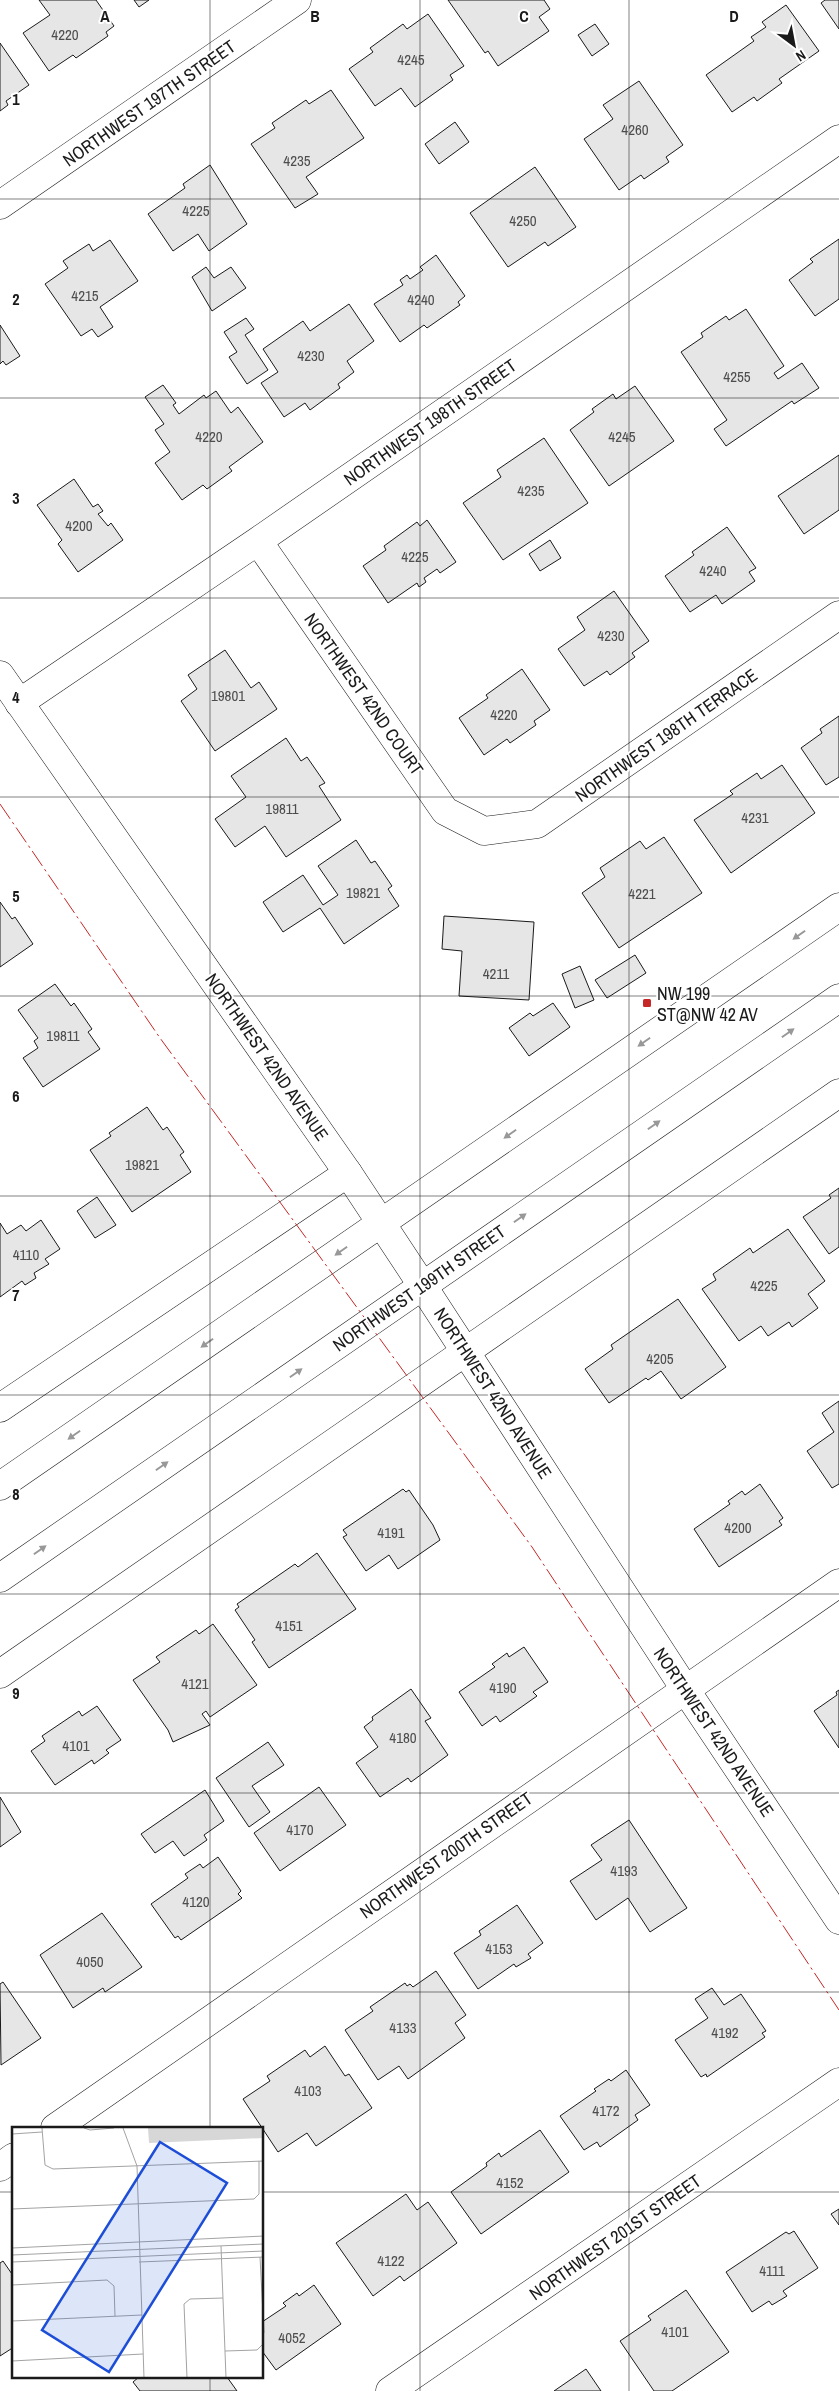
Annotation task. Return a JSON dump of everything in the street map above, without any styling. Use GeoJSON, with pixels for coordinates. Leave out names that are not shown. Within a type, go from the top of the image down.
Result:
{"type":"FeatureCollection","features":[{"type":"Feature","properties":{"kind":"street","name":"NORTHWEST 197TH STREET"},"geometry":{"type":"LineString","coordinates":[[0,205],[297,0]]}},
{"type":"Feature","properties":{"kind":"street","name":"NORTHWEST 198TH STREET"},"geometry":{"type":"LineString","coordinates":[[19,703],[258,541],[839,139]]}},
{"type":"Feature","properties":{"kind":"street","name":"NORTHWEST 42ND COURT"},"geometry":{"type":"LineString","coordinates":[[258,541],[445,812],[484,831]]}},
{"type":"Feature","properties":{"kind":"street","name":"NORTHWEST 198TH TERRACE"},"geometry":{"type":"LineString","coordinates":[[484,831],[537,824],[839,615]]}},
{"type":"Feature","properties":{"kind":"street","name":"NORTHWEST 42ND AVENUE"},"geometry":{"type":"LineString","coordinates":[[0,675],[348,1173],[466,1351],[684,1689],[839,1920]]}},
{"type":"Feature","properties":{"kind":"street"},"geometry":{"type":"LineString","coordinates":[[0,1486],[839,907]]}},
{"type":"Feature","properties":{"kind":"street","name":"NORTHWEST 199TH STREET"},"geometry":{"type":"LineString","coordinates":[[0,1578],[839,998]]}},
{"type":"Feature","properties":{"kind":"street"},"geometry":{"type":"LineString","coordinates":[[0,1674],[839,1093]]}},
{"type":"Feature","properties":{"kind":"street"},"geometry":{"type":"LineString","coordinates":[[0,1408],[348,1173]]}},
{"type":"Feature","properties":{"kind":"street","name":"NORTHWEST 200TH STREET"},"geometry":{"type":"LineString","coordinates":[[56,2127],[684,1689],[839,1584]]}},
{"type":"Feature","properties":{"kind":"street","name":"NORTHWEST 201ST STREET"},"geometry":{"type":"LineString","coordinates":[[390,2391],[839,2082]]}},
{"type":"Feature","properties":{"kind":"street"},"geometry":{"type":"LineString","coordinates":[[0,2167],[12,2158]]}},
{"type":"Feature","properties":{"kind":"building"},"geometry":{"type":"Polygon","coordinates":[[[39,0],[96,0],[114,26],[106,32],[108,36],[76,58],[73,55],[49,71],[23,33],[50,15],[39,0]]]}},
{"type":"Feature","properties":{"kind":"building"},"geometry":{"type":"Polygon","coordinates":[[[134,0],[149,0],[139,7],[134,0]]]}},
{"type":"Feature","properties":{"kind":"building"},"geometry":{"type":"Polygon","coordinates":[[[448,0],[544,0],[550,9],[539,17],[549,31],[498,66],[488,51],[485,53],[448,0]]]}},
{"type":"Feature","properties":{"kind":"building"},"geometry":{"type":"Polygon","coordinates":[[[825,0],[839,0],[839,29],[821,3],[825,0]]]}},
{"type":"Feature","properties":{"kind":"building"},"geometry":{"type":"Polygon","coordinates":[[[786,5],[819,51],[779,79],[782,83],[757,101],[754,97],[732,112],[706,75],[754,41],[751,37],[766,27],[762,22],[786,5]]]}},
{"type":"Feature","properties":{"kind":"building"},"geometry":{"type":"Polygon","coordinates":[[[428,14],[464,66],[450,75],[453,80],[415,107],[401,88],[375,106],[349,69],[373,52],[370,48],[403,24],[407,29],[428,14]]]}},
{"type":"Feature","properties":{"kind":"building"},"geometry":{"type":"Polygon","coordinates":[[[595,24],[609,44],[592,56],[578,35],[595,24]]]}},
{"type":"Feature","properties":{"kind":"building"},"geometry":{"type":"Polygon","coordinates":[[[0,43],[29,85],[6,101],[8,105],[0,111],[0,43]]]}},
{"type":"Feature","properties":{"kind":"building"},"geometry":{"type":"Polygon","coordinates":[[[639,81],[683,145],[666,157],[669,162],[644,179],[641,175],[619,190],[584,139],[613,119],[603,105],[639,81]]]}},
{"type":"Feature","properties":{"kind":"building"},"geometry":{"type":"Polygon","coordinates":[[[331,90],[364,138],[306,177],[318,194],[295,208],[251,144],[275,128],[272,123],[306,100],[309,104],[331,90]]]}},
{"type":"Feature","properties":{"kind":"building"},"geometry":{"type":"Polygon","coordinates":[[[455,122],[469,142],[439,164],[425,144],[455,122]]]}},
{"type":"Feature","properties":{"kind":"building"},"geometry":{"type":"Polygon","coordinates":[[[210,165],[247,224],[209,251],[198,234],[173,251],[148,214],[185,188],[183,184],[210,165]]]}},
{"type":"Feature","properties":{"kind":"building"},"geometry":{"type":"Polygon","coordinates":[[[535,167],[576,227],[548,246],[545,242],[508,267],[470,213],[535,167]]]}},
{"type":"Feature","properties":{"kind":"building"},"geometry":{"type":"Polygon","coordinates":[[[839,239],[839,299],[815,316],[789,280],[813,262],[810,259],[839,239]]]}},
{"type":"Feature","properties":{"kind":"building"},"geometry":{"type":"Polygon","coordinates":[[[110,240],[138,281],[100,307],[113,327],[98,337],[92,329],[81,336],[45,284],[68,268],[63,261],[89,244],[93,251],[110,240]]]}},
{"type":"Feature","properties":{"kind":"building"},"geometry":{"type":"Polygon","coordinates":[[[436,255],[465,296],[458,302],[460,305],[427,328],[424,325],[400,342],[374,304],[403,285],[400,280],[407,275],[410,279],[423,270],[420,267],[436,255]]]}},
{"type":"Feature","properties":{"kind":"building"},"geometry":{"type":"Polygon","coordinates":[[[206,267],[214,278],[231,267],[246,288],[212,311],[192,277],[206,267]]]}},
{"type":"Feature","properties":{"kind":"building"},"geometry":{"type":"Polygon","coordinates":[[[349,304],[374,341],[347,361],[354,372],[338,384],[340,388],[310,410],[305,403],[284,417],[261,383],[278,372],[263,349],[303,321],[310,331],[349,304]]]}},
{"type":"Feature","properties":{"kind":"building"},"geometry":{"type":"Polygon","coordinates":[[[746,309],[784,366],[774,373],[778,379],[802,363],[819,388],[794,404],[792,401],[726,446],[714,429],[727,420],[681,352],[703,337],[701,333],[726,316],[729,320],[746,309]]]}},
{"type":"Feature","properties":{"kind":"building"},"geometry":{"type":"Polygon","coordinates":[[[246,318],[254,329],[245,335],[268,370],[247,384],[229,357],[237,352],[224,332],[246,318]]]}},
{"type":"Feature","properties":{"kind":"building"},"geometry":{"type":"Polygon","coordinates":[[[0,325],[20,356],[6,365],[3,361],[0,364],[0,325]]]}},
{"type":"Feature","properties":{"kind":"building"},"geometry":{"type":"Polygon","coordinates":[[[163,385],[176,403],[173,405],[179,414],[204,395],[206,398],[216,391],[231,413],[238,407],[263,442],[229,467],[232,471],[207,489],[203,485],[182,500],[155,463],[170,452],[155,430],[164,424],[145,397],[163,385]]]}},
{"type":"Feature","properties":{"kind":"building"},"geometry":{"type":"Polygon","coordinates":[[[635,386],[674,441],[609,486],[570,430],[594,412],[592,409],[613,394],[616,399],[635,386]]]}},
{"type":"Feature","properties":{"kind":"building"},"geometry":{"type":"Polygon","coordinates":[[[544,438],[588,503],[503,560],[463,503],[501,477],[497,470],[544,438]]]}},
{"type":"Feature","properties":{"kind":"building"},"geometry":{"type":"Polygon","coordinates":[[[839,455],[839,510],[804,534],[778,496],[839,455]]]}},
{"type":"Feature","properties":{"kind":"building"},"geometry":{"type":"Polygon","coordinates":[[[74,479],[93,507],[98,504],[103,511],[98,514],[108,526],[111,523],[123,540],[78,572],[58,544],[62,540],[37,505],[74,479]]]}},
{"type":"Feature","properties":{"kind":"building"},"geometry":{"type":"Polygon","coordinates":[[[427,520],[456,562],[440,573],[437,569],[424,578],[426,582],[419,587],[417,583],[388,603],[363,566],[386,550],[384,546],[417,522],[420,526],[427,520]]]}},
{"type":"Feature","properties":{"kind":"building"},"geometry":{"type":"Polygon","coordinates":[[[727,527],[756,568],[749,572],[755,581],[722,604],[716,595],[690,612],[665,576],[694,555],[692,552],[727,527]]]}},
{"type":"Feature","properties":{"kind":"building"},"geometry":{"type":"Polygon","coordinates":[[[550,540],[561,558],[540,571],[529,554],[550,540]]]}},
{"type":"Feature","properties":{"kind":"building"},"geometry":{"type":"Polygon","coordinates":[[[614,591],[649,641],[632,653],[635,657],[610,675],[607,671],[584,686],[558,649],[585,630],[577,617],[614,591]]]}},
{"type":"Feature","properties":{"kind":"building"},"geometry":{"type":"Polygon","coordinates":[[[225,650],[251,688],[259,682],[277,709],[215,751],[181,701],[197,689],[188,675],[225,650]]]}},
{"type":"Feature","properties":{"kind":"building"},"geometry":{"type":"Polygon","coordinates":[[[522,669],[550,710],[534,721],[536,725],[510,743],[507,739],[484,755],[459,718],[488,698],[486,695],[522,669]]]}},
{"type":"Feature","properties":{"kind":"building"},"geometry":{"type":"Polygon","coordinates":[[[839,716],[839,777],[826,785],[801,748],[822,733],[820,729],[839,716]]]}},
{"type":"Feature","properties":{"kind":"building"},"geometry":{"type":"Polygon","coordinates":[[[286,738],[301,761],[307,757],[325,783],[319,786],[341,820],[286,857],[265,826],[235,847],[215,819],[246,797],[231,776],[286,738]]]}},
{"type":"Feature","properties":{"kind":"building"},"geometry":{"type":"Polygon","coordinates":[[[782,765],[815,813],[731,873],[694,820],[733,794],[730,791],[757,773],[761,779],[782,765]]]}},
{"type":"Feature","properties":{"kind":"building"},"geometry":{"type":"Polygon","coordinates":[[[664,837],[702,893],[619,948],[582,893],[605,877],[600,868],[640,841],[646,849],[664,837]]]}},
{"type":"Feature","properties":{"kind":"building"},"geometry":{"type":"Polygon","coordinates":[[[356,840],[371,863],[375,861],[392,886],[388,889],[399,906],[344,944],[320,908],[283,932],[263,902],[303,875],[323,905],[338,895],[318,866],[356,840]]]}},
{"type":"Feature","properties":{"kind":"building"},"geometry":{"type":"Polygon","coordinates":[[[0,902],[12,919],[15,917],[33,944],[0,967],[0,902]]]}},
{"type":"Feature","properties":{"kind":"building"},"geometry":{"type":"Polygon","coordinates":[[[444,916],[534,922],[529,1000],[459,996],[462,951],[442,949],[444,916]]]}},
{"type":"Feature","properties":{"kind":"building"},"geometry":{"type":"Polygon","coordinates":[[[635,955],[646,973],[607,998],[595,980],[635,955]]]}},
{"type":"Feature","properties":{"kind":"building"},"geometry":{"type":"Polygon","coordinates":[[[580,966],[594,1000],[575,1008],[562,974],[580,966]]]}},
{"type":"Feature","properties":{"kind":"building"},"geometry":{"type":"Polygon","coordinates":[[[55,984],[71,1006],[74,1003],[92,1029],[88,1032],[100,1049],[43,1087],[23,1058],[38,1048],[34,1041],[38,1038],[18,1010],[55,984]]]}},
{"type":"Feature","properties":{"kind":"building"},"geometry":{"type":"Polygon","coordinates":[[[553,1003],[570,1027],[529,1056],[509,1028],[530,1013],[533,1016],[553,1003]]]}},
{"type":"Feature","properties":{"kind":"building"},"geometry":{"type":"Polygon","coordinates":[[[147,1107],[163,1130],[167,1127],[184,1152],[180,1155],[191,1172],[132,1212],[90,1150],[111,1136],[109,1133],[147,1107]]]}},
{"type":"Feature","properties":{"kind":"building"},"geometry":{"type":"Polygon","coordinates":[[[839,1188],[839,1247],[829,1254],[803,1217],[831,1198],[829,1195],[839,1188]]]}},
{"type":"Feature","properties":{"kind":"building"},"geometry":{"type":"Polygon","coordinates":[[[97,1197],[116,1225],[95,1238],[77,1211],[97,1197]]]}},
{"type":"Feature","properties":{"kind":"building"},"geometry":{"type":"Polygon","coordinates":[[[41,1220],[60,1249],[45,1259],[49,1264],[34,1273],[36,1278],[25,1285],[22,1281],[0,1297],[0,1223],[7,1234],[21,1225],[26,1231],[41,1220]]]}},
{"type":"Feature","properties":{"kind":"building"},"geometry":{"type":"Polygon","coordinates":[[[788,1229],[825,1281],[808,1294],[818,1308],[792,1327],[789,1322],[768,1336],[761,1326],[739,1341],[702,1289],[716,1280],[713,1274],[750,1248],[753,1253],[788,1229]]]}},
{"type":"Feature","properties":{"kind":"building"},"geometry":{"type":"Polygon","coordinates":[[[678,1299],[726,1367],[681,1399],[661,1371],[648,1380],[646,1378],[609,1403],[585,1369],[613,1349],[611,1345],[678,1299]]]}},
{"type":"Feature","properties":{"kind":"building"},"geometry":{"type":"Polygon","coordinates":[[[839,1401],[839,1484],[832,1488],[807,1451],[834,1432],[822,1413],[839,1401]]]}},
{"type":"Feature","properties":{"kind":"building"},"geometry":{"type":"Polygon","coordinates":[[[760,1484],[783,1518],[779,1521],[782,1525],[719,1567],[694,1529],[730,1504],[728,1501],[742,1491],[745,1495],[760,1484]]]}},
{"type":"Feature","properties":{"kind":"building"},"geometry":{"type":"Polygon","coordinates":[[[403,1489],[406,1492],[409,1490],[433,1525],[440,1540],[398,1569],[389,1555],[366,1571],[343,1537],[347,1535],[343,1530],[403,1489]]]}},
{"type":"Feature","properties":{"kind":"building"},"geometry":{"type":"Polygon","coordinates":[[[317,1553],[356,1609],[269,1668],[252,1642],[255,1640],[235,1610],[239,1607],[237,1604],[295,1564],[298,1567],[317,1553]]]}},
{"type":"Feature","properties":{"kind":"building"},"geometry":{"type":"Polygon","coordinates":[[[213,1624],[257,1685],[210,1717],[206,1711],[202,1714],[210,1725],[173,1742],[168,1730],[133,1680],[160,1662],[156,1657],[196,1630],[199,1634],[213,1624]]]}},
{"type":"Feature","properties":{"kind":"building"},"geometry":{"type":"Polygon","coordinates":[[[524,1647],[548,1682],[533,1692],[537,1696],[500,1722],[496,1716],[482,1726],[459,1692],[495,1667],[492,1664],[507,1653],[509,1657],[524,1647]]]}},
{"type":"Feature","properties":{"kind":"building"},"geometry":{"type":"Polygon","coordinates":[[[411,1689],[431,1718],[425,1721],[448,1755],[411,1782],[408,1778],[380,1797],[356,1763],[378,1747],[364,1727],[373,1720],[372,1717],[411,1689]]]}},
{"type":"Feature","properties":{"kind":"building"},"geometry":{"type":"Polygon","coordinates":[[[839,1690],[839,1748],[814,1711],[837,1695],[836,1692],[839,1690]]]}},
{"type":"Feature","properties":{"kind":"building"},"geometry":{"type":"Polygon","coordinates":[[[97,1706],[121,1740],[106,1750],[109,1753],[94,1764],[92,1760],[55,1785],[31,1751],[45,1741],[42,1736],[79,1711],[82,1716],[97,1706]]]}},
{"type":"Feature","properties":{"kind":"building"},"geometry":{"type":"Polygon","coordinates":[[[268,1742],[284,1765],[252,1786],[270,1812],[249,1827],[216,1778],[268,1742]]]}},
{"type":"Feature","properties":{"kind":"building"},"geometry":{"type":"Polygon","coordinates":[[[319,1787],[346,1825],[280,1871],[254,1833],[319,1787]]]}},
{"type":"Feature","properties":{"kind":"building"},"geometry":{"type":"Polygon","coordinates":[[[205,1790],[224,1821],[204,1835],[207,1840],[184,1856],[173,1841],[155,1853],[141,1834],[205,1790]]]}},
{"type":"Feature","properties":{"kind":"building"},"geometry":{"type":"Polygon","coordinates":[[[0,1797],[21,1832],[0,1847],[0,1797]]]}},
{"type":"Feature","properties":{"kind":"building"},"geometry":{"type":"Polygon","coordinates":[[[629,1820],[687,1908],[650,1932],[628,1898],[596,1920],[570,1881],[602,1860],[591,1845],[629,1820]]]}},
{"type":"Feature","properties":{"kind":"building"},"geometry":{"type":"Polygon","coordinates":[[[218,1857],[241,1891],[238,1894],[242,1898],[181,1940],[178,1936],[175,1938],[151,1904],[188,1878],[185,1874],[200,1864],[203,1868],[218,1857]]]}},
{"type":"Feature","properties":{"kind":"building"},"geometry":{"type":"Polygon","coordinates":[[[517,1905],[543,1943],[528,1954],[531,1958],[516,1967],[514,1964],[478,1989],[454,1953],[481,1935],[479,1931],[517,1905]]]}},
{"type":"Feature","properties":{"kind":"building"},"geometry":{"type":"Polygon","coordinates":[[[102,1913],[142,1967],[105,1992],[103,1988],[73,2008],[40,1955],[102,1913]]]}},
{"type":"Feature","properties":{"kind":"building"},"geometry":{"type":"Polygon","coordinates":[[[436,1971],[466,2015],[455,2023],[465,2038],[408,2079],[399,2066],[378,2080],[345,2030],[373,2011],[370,2007],[405,1983],[407,1986],[410,1984],[413,1987],[436,1971]]]}},
{"type":"Feature","properties":{"kind":"building"},"geometry":{"type":"Polygon","coordinates":[[[3,1982],[41,2038],[1,2065],[0,1984],[3,1982]]]}},
{"type":"Feature","properties":{"kind":"building"},"geometry":{"type":"Polygon","coordinates":[[[712,1988],[724,2005],[741,1994],[766,2031],[762,2033],[765,2037],[707,2077],[706,2074],[701,2077],[675,2040],[708,2018],[695,1999],[712,1988]]]}},
{"type":"Feature","properties":{"kind":"building"},"geometry":{"type":"Polygon","coordinates":[[[325,2046],[345,2076],[349,2074],[372,2108],[316,2146],[307,2133],[278,2152],[264,2131],[264,2127],[261,2127],[243,2099],[270,2081],[267,2076],[305,2050],[310,2057],[325,2046]]]}},
{"type":"Feature","properties":{"kind":"building"},"geometry":{"type":"Polygon","coordinates":[[[626,2070],[650,2105],[635,2115],[638,2120],[600,2147],[597,2142],[584,2150],[560,2116],[596,2091],[594,2089],[609,2079],[611,2081],[626,2070]]]}},
{"type":"Feature","properties":{"kind":"building"},"geometry":{"type":"Polygon","coordinates":[[[540,2130],[569,2172],[481,2234],[451,2192],[487,2166],[486,2163],[499,2153],[501,2157],[540,2130]]]}},
{"type":"Feature","properties":{"kind":"building"},"geometry":{"type":"Polygon","coordinates":[[[406,2194],[417,2210],[428,2202],[457,2243],[404,2281],[400,2276],[373,2296],[336,2243],[406,2194]]]}},
{"type":"Feature","properties":{"kind":"building"},"geometry":{"type":"Polygon","coordinates":[[[839,2209],[839,2225],[831,2214],[839,2209]]]}},
{"type":"Feature","properties":{"kind":"building"},"geometry":{"type":"Polygon","coordinates":[[[794,2231],[818,2268],[783,2291],[787,2296],[772,2305],[769,2301],[752,2312],[726,2272],[786,2232],[789,2234],[794,2231]]]}},
{"type":"Feature","properties":{"kind":"building"},"geometry":{"type":"Polygon","coordinates":[[[3,2261],[12,2274],[12,2348],[0,2356],[0,2263],[3,2261]]]}},
{"type":"Feature","properties":{"kind":"building"},"geometry":{"type":"Polygon","coordinates":[[[314,2285],[341,2324],[276,2370],[264,2354],[264,2321],[286,2306],[283,2303],[297,2293],[299,2296],[314,2285]]]}},
{"type":"Feature","properties":{"kind":"building"},"geometry":{"type":"Polygon","coordinates":[[[686,2290],[729,2352],[672,2391],[654,2391],[620,2341],[651,2320],[648,2316],[686,2290]]]}},
{"type":"Feature","properties":{"kind":"building"},"geometry":{"type":"Polygon","coordinates":[[[586,2369],[601,2391],[554,2391],[586,2369]]]}},
{"type":"Feature","properties":{"kind":"building"},"geometry":{"type":"Polygon","coordinates":[[[138,2378],[228,2378],[237,2391],[140,2391],[133,2382],[138,2378]]]}},
{"type":"Feature","properties":{"kind":"power"},"geometry":{"type":"LineString","coordinates":[[0,804],[160,1038],[532,1547],[839,2010]]}},
{"type":"Feature","properties":{"kind":"place","name":"NW 199 ST@NW 42 AV"},"geometry":{"type":"Point","coordinates":[647,1003]}}]}
